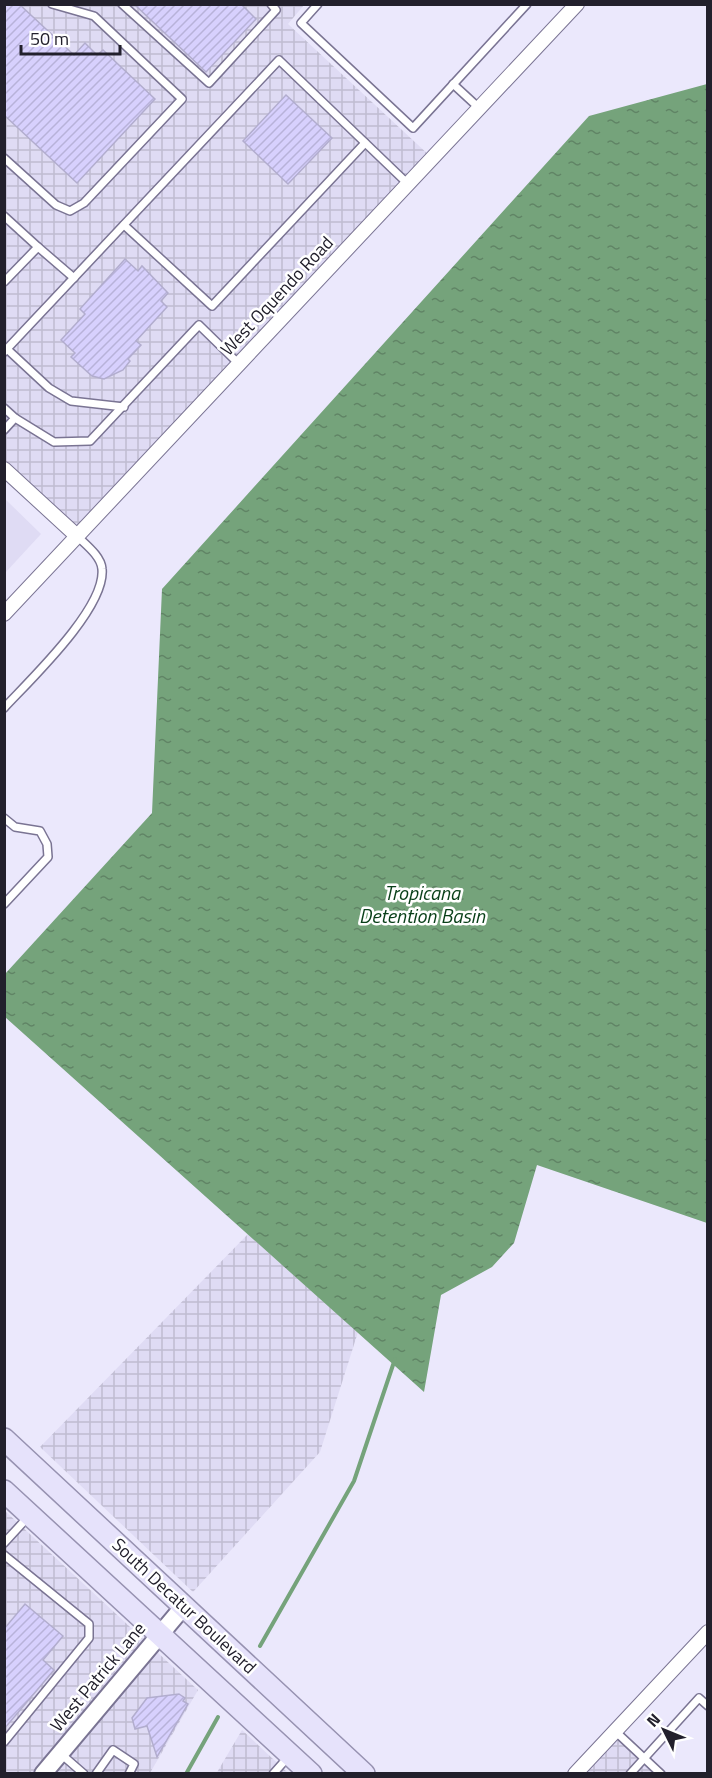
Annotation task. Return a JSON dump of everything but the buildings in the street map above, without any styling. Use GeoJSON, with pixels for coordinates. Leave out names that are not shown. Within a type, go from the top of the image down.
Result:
{"type":"FeatureCollection","features":[{"type":"Feature","properties":{"kind":"main road","name":"South Decatur Boulevard"},"geometry":{"type":"LineString","coordinates":[[4,1439],[364,1773]]}},
{"type":"Feature","properties":{"kind":"main road","name":"South Decatur Boulevard"},"geometry":{"type":"LineString","coordinates":[[4,1491],[311,1773]]}},
{"type":"Feature","properties":{"kind":"street","name":"West Oquendo Road"},"geometry":{"type":"LineString","coordinates":[[4,614],[577,4]]}},
{"type":"Feature","properties":{"kind":"street"},"geometry":{"type":"LineString","coordinates":[[4,469],[77,536]]}},
{"type":"Feature","properties":{"kind":"street","name":"West Patrick Lane"},"geometry":{"type":"LineString","coordinates":[[43,1773],[158,1634],[184,1606]]}},
{"type":"Feature","properties":{"kind":"street"},"geometry":{"type":"LineString","coordinates":[[575,1773],[708,1632]]}},
{"type":"Feature","properties":{"kind":"lane"},"geometry":{"type":"LineString","coordinates":[[122,4],[209,83],[276,10],[271,4]]}},
{"type":"Feature","properties":{"kind":"lane"},"geometry":{"type":"LineString","coordinates":[[318,4],[301,23],[413,128],[526,4]]}},
{"type":"Feature","properties":{"kind":"lane"},"geometry":{"type":"LineString","coordinates":[[4,158],[56,205],[70,211],[84,203],[182,99],[94,16],[53,5]]}},
{"type":"Feature","properties":{"kind":"lane"},"geometry":{"type":"LineString","coordinates":[[124,407],[71,401],[49,388],[6,350],[279,60],[408,184]]}},
{"type":"Feature","properties":{"kind":"lane"},"geometry":{"type":"LineString","coordinates":[[453,84],[479,108]]}},
{"type":"Feature","properties":{"kind":"lane"},"geometry":{"type":"LineString","coordinates":[[124,225],[212,306],[365,143]]}},
{"type":"Feature","properties":{"kind":"lane"},"geometry":{"type":"LineString","coordinates":[[4,216],[74,278]]}},
{"type":"Feature","properties":{"kind":"lane"},"geometry":{"type":"LineString","coordinates":[[4,282],[38,247]]}},
{"type":"Feature","properties":{"kind":"lane"},"geometry":{"type":"LineString","coordinates":[[4,408],[15,418],[54,442],[90,441],[199,326],[238,363]]}},
{"type":"Feature","properties":{"kind":"lane"},"geometry":{"type":"LineString","coordinates":[[4,430],[15,418]]}},
{"type":"Feature","properties":{"kind":"lane"},"geometry":{"type":"LineString","coordinates":[[4,708],[60,647],[94,603],[102,567],[95,554],[77,536]]}},
{"type":"Feature","properties":{"kind":"lane"},"geometry":{"type":"LineString","coordinates":[[4,818],[15,827],[40,831],[47,844],[48,857],[4,904]]}},
{"type":"Feature","properties":{"kind":"lane"},"geometry":{"type":"LineString","coordinates":[[4,1543],[31,1515]]}},
{"type":"Feature","properties":{"kind":"lane"},"geometry":{"type":"LineString","coordinates":[[4,1555],[89,1624],[89,1638],[4,1742]]}},
{"type":"Feature","properties":{"kind":"lane"},"geometry":{"type":"LineString","coordinates":[[630,1773],[699,1698],[708,1706]]}},
{"type":"Feature","properties":{"kind":"lane"},"geometry":{"type":"LineString","coordinates":[[615,1731],[661,1773]]}},
{"type":"Feature","properties":{"kind":"lane"},"geometry":{"type":"LineString","coordinates":[[96,1773],[113,1750],[134,1764],[129,1773]]}},
{"type":"Feature","properties":{"kind":"lane"},"geometry":{"type":"LineString","coordinates":[[60,1754],[84,1773]]}},
{"type":"Feature","properties":{"kind":"lane"},"geometry":{"type":"LineString","coordinates":[[273,1773],[290,1754]]}},
{"type":"Feature","properties":{"kind":"shaded area"},"geometry":{"type":"Polygon","coordinates":[[[4,5],[304,5],[288,24],[431,157],[77,536],[5,469],[4,5]]]}},
{"type":"Feature","properties":{"kind":"shaded area"},"geometry":{"type":"Polygon","coordinates":[[[5,499],[41,534],[4,573],[5,499]]]}},
{"type":"Feature","properties":{"kind":"shaded area"},"geometry":{"type":"Polygon","coordinates":[[[248,1234],[358,1332],[320,1452],[193,1592],[40,1447],[248,1234]]]}},
{"type":"Feature","properties":{"kind":"shaded area"},"geometry":{"type":"Polygon","coordinates":[[[4,1510],[198,1690],[150,1773],[5,1773],[4,1510]]]}},
{"type":"Feature","properties":{"kind":"shaded area"},"geometry":{"type":"Polygon","coordinates":[[[242,1730],[288,1773],[216,1774],[242,1730]]]}},
{"type":"Feature","properties":{"kind":"shaded area"},"geometry":{"type":"Polygon","coordinates":[[[623,1732],[666,1773],[585,1774],[623,1732]]]}},
{"type":"Feature","properties":{"kind":"water","name":"Tropicana Detention Basin"},"geometry":{"type":"Polygon","coordinates":[[[707,84],[707,1223],[537,1165],[514,1243],[492,1267],[441,1295],[424,1392],[5,1017],[5,974],[152,813],[162,589],[589,116],[707,84]]]}},
{"type":"Feature","properties":{"kind":"waterway"},"geometry":{"type":"LineString","coordinates":[[260,1646],[354,1481],[395,1359]]}},
{"type":"Feature","properties":{"kind":"waterway"},"geometry":{"type":"LineString","coordinates":[[186,1774],[218,1717]]}}]}
